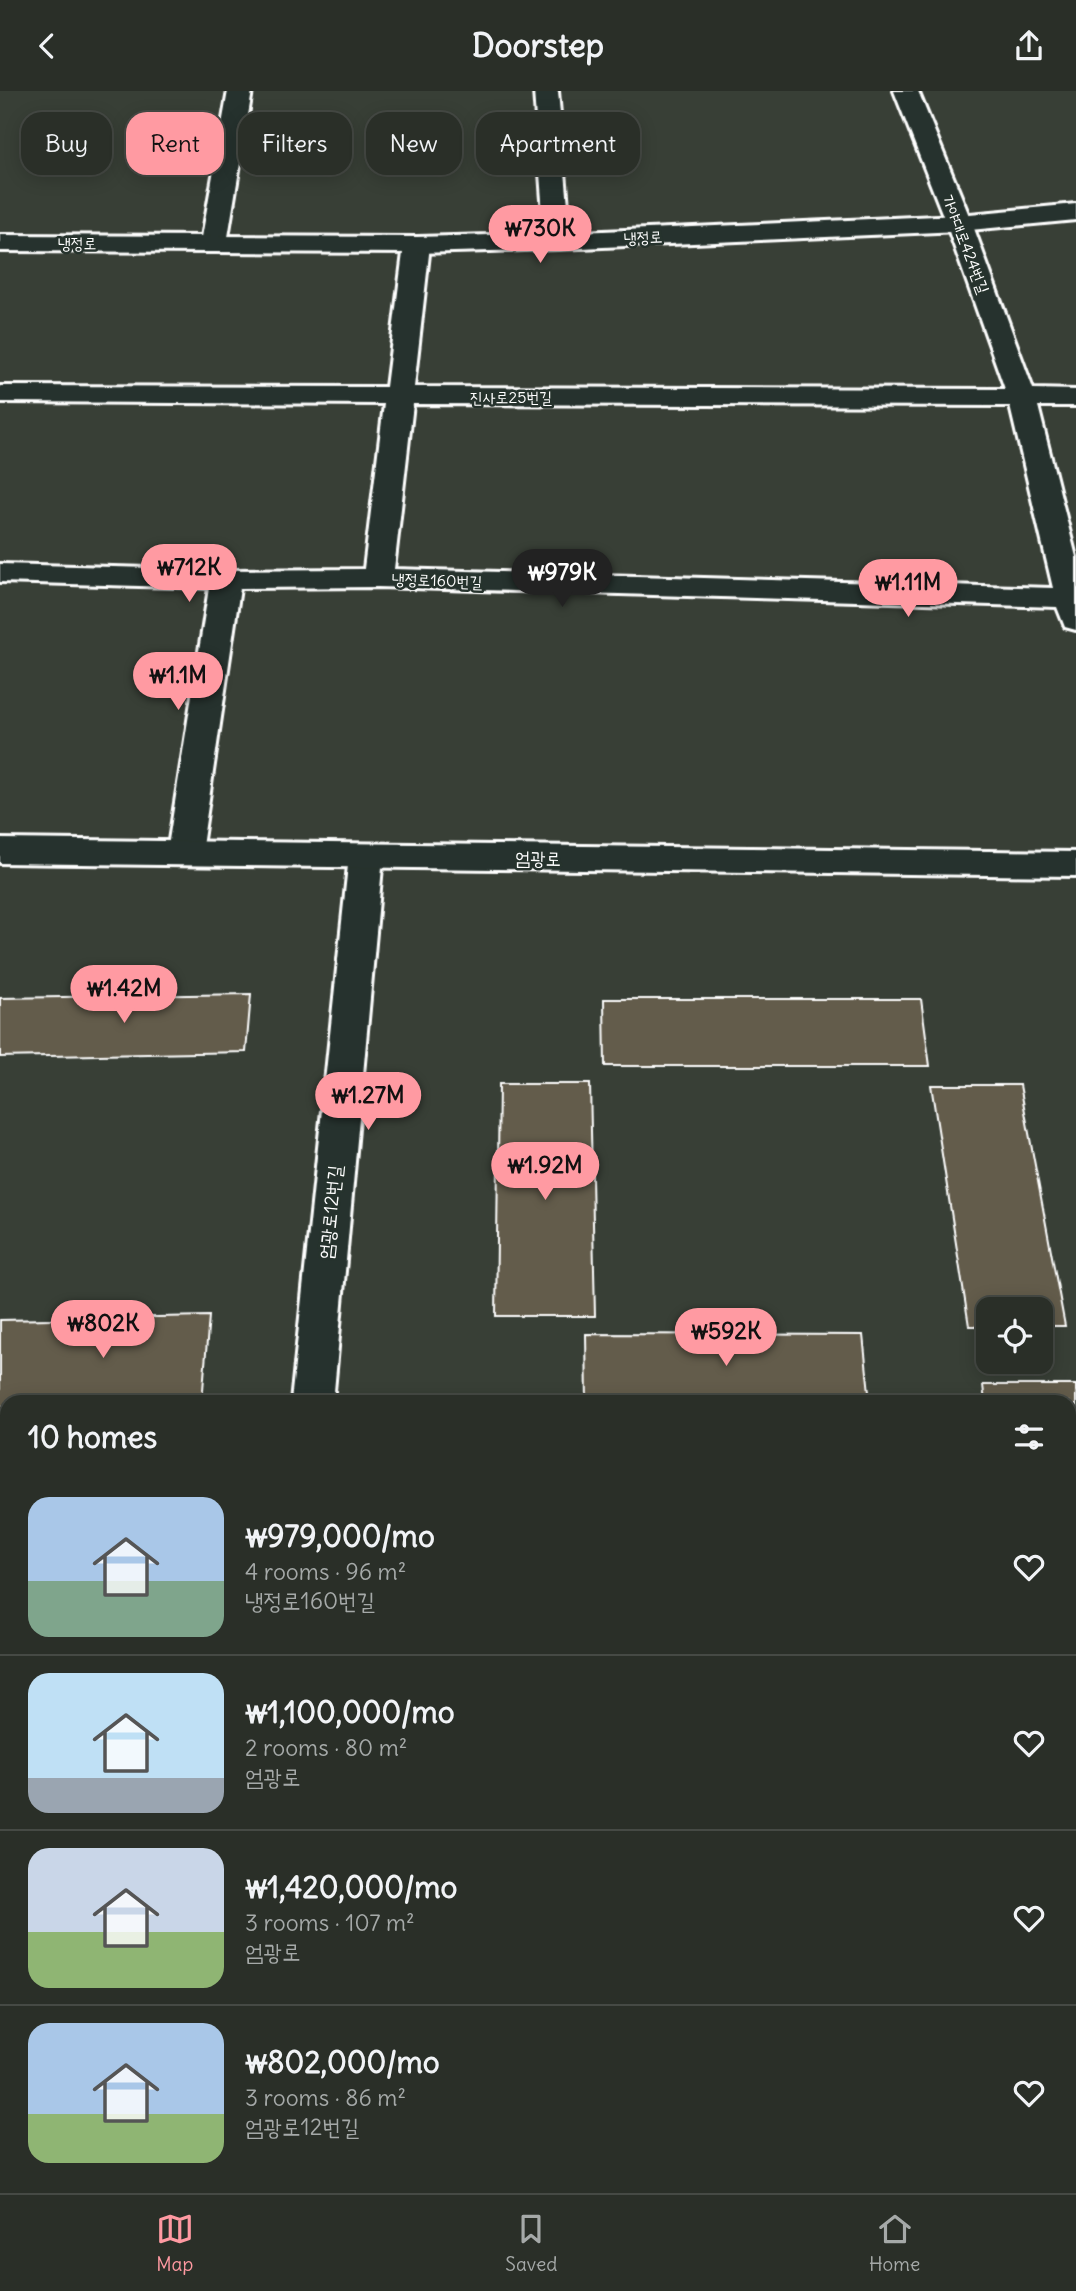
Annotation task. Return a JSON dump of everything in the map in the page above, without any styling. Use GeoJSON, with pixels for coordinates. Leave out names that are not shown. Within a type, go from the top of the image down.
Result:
{"type":"FeatureCollection","features":[{"type":"Feature","properties":{"kind":"street"},"geometry":{"type":"LineString","coordinates":[[214,243],[240,91]]}},
{"type":"Feature","properties":{"kind":"street"},"geometry":{"type":"LineString","coordinates":[[546,91],[558,241]]}},
{"type":"Feature","properties":{"kind":"street","name":"가야대로424번길"},"geometry":{"type":"LineString","coordinates":[[748,588],[1073,609],[1022,398],[959,223],[906,91]]}},
{"type":"Feature","properties":{"kind":"street","name":"냉정로"},"geometry":{"type":"LineString","coordinates":[[0,243],[417,245],[558,241],[959,223],[1076,212]]}},
{"type":"Feature","properties":{"kind":"street","name":"냉정로160번길"},"geometry":{"type":"LineString","coordinates":[[417,245],[397,397],[378,578],[748,588]]}},
{"type":"Feature","properties":{"kind":"street","name":"진사로25번길"},"geometry":{"type":"LineString","coordinates":[[0,394],[1022,398]]}},
{"type":"Feature","properties":{"kind":"street"},"geometry":{"type":"LineString","coordinates":[[1022,398],[1076,398]]}},
{"type":"Feature","properties":{"kind":"street"},"geometry":{"type":"LineString","coordinates":[[0,573],[226,579],[378,578]]}},
{"type":"Feature","properties":{"kind":"street"},"geometry":{"type":"LineString","coordinates":[[184,853],[226,579]]}},
{"type":"Feature","properties":{"kind":"street","name":"엄광로"},"geometry":{"type":"LineString","coordinates":[[0,851],[1076,864]]}},
{"type":"Feature","properties":{"kind":"street","name":"엄광로12번길"},"geometry":{"type":"LineString","coordinates":[[313,1395],[366,856]]}},
{"type":"Feature","properties":{"kind":"building"},"geometry":{"type":"Polygon","coordinates":[[[251,994],[246,1052],[0,1057],[0,998],[251,994]]]}},
{"type":"Feature","properties":{"kind":"building"},"geometry":{"type":"Polygon","coordinates":[[[604,999],[921,999],[930,1066],[605,1066],[604,999]]]}},
{"type":"Feature","properties":{"kind":"building"},"geometry":{"type":"Polygon","coordinates":[[[499,1084],[590,1084],[595,1316],[496,1316],[499,1084]]]}},
{"type":"Feature","properties":{"kind":"building"},"geometry":{"type":"Polygon","coordinates":[[[931,1085],[1020,1085],[1065,1326],[1053,1326],[1053,1297],[976,1297],[976,1326],[969,1326],[931,1085]]]}},
{"type":"Feature","properties":{"kind":"building"},"geometry":{"type":"Polygon","coordinates":[[[209,1316],[203,1395],[0,1395],[0,1320],[209,1316]]]}},
{"type":"Feature","properties":{"kind":"building"},"geometry":{"type":"Polygon","coordinates":[[[586,1334],[863,1335],[869,1395],[587,1395],[586,1334]]]}},
{"type":"Feature","properties":{"kind":"building"},"geometry":{"type":"Polygon","coordinates":[[[983,1385],[1076,1385],[1076,1395],[984,1395],[983,1385]]]}}]}
